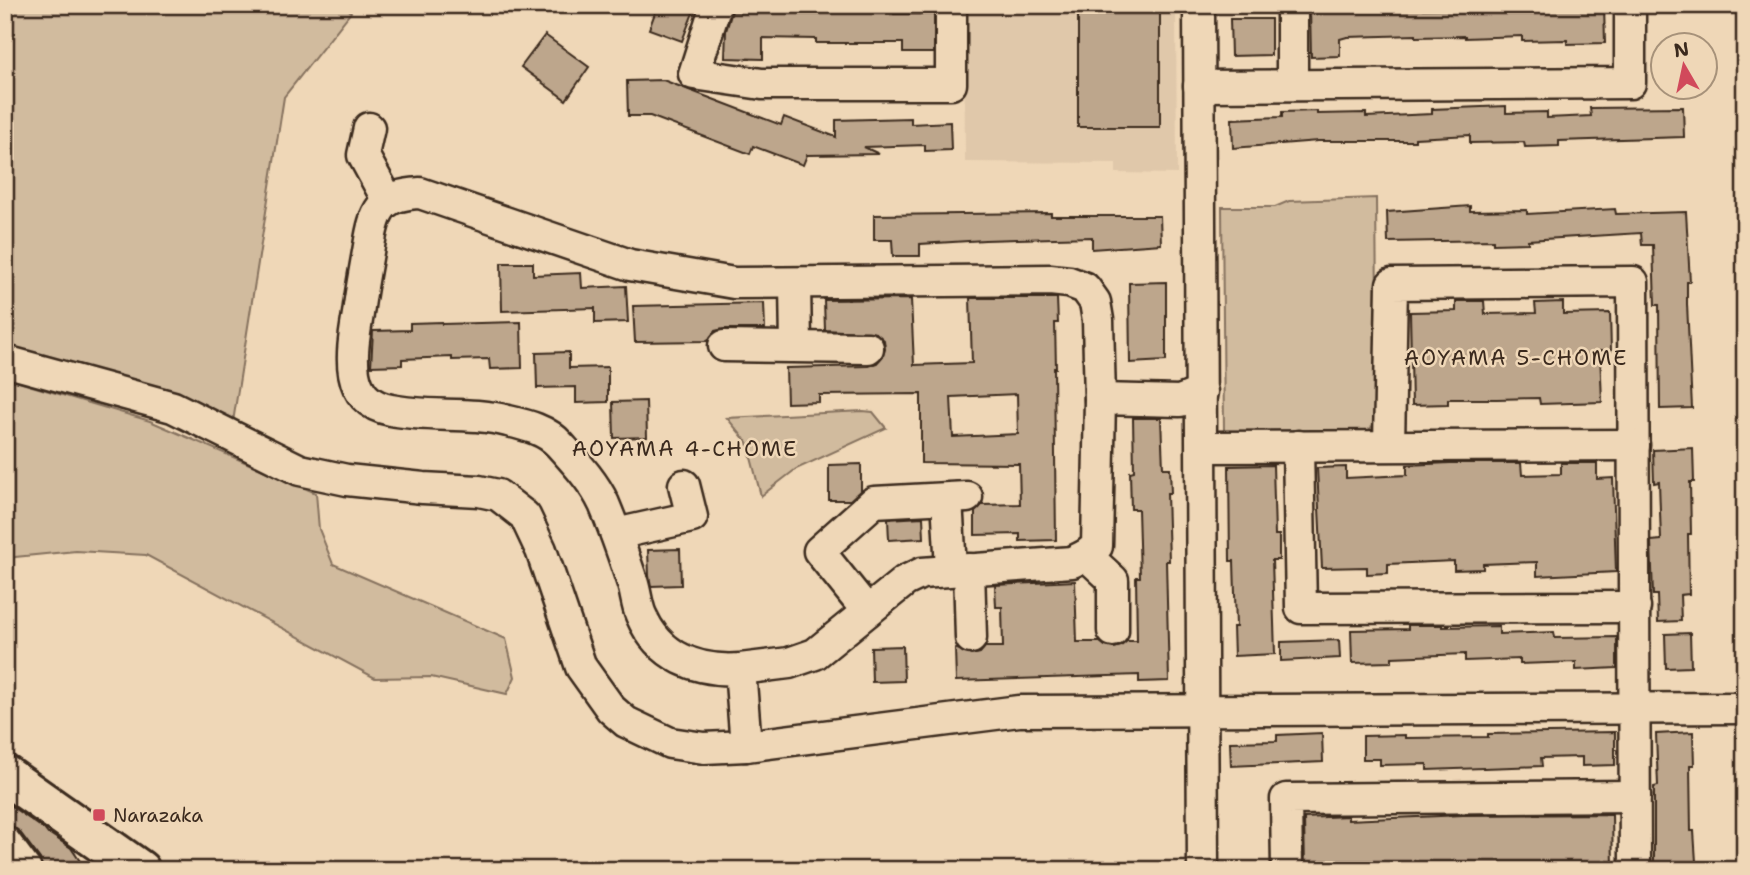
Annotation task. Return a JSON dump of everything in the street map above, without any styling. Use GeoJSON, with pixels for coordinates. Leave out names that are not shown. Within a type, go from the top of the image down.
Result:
{"type":"FeatureCollection","features":[{"type":"Feature","properties":{"kind":"main road"},"geometry":{"type":"LineString","coordinates":[[5,775],[140,870]]}},
{"type":"Feature","properties":{"kind":"street"},"geometry":{"type":"LineString","coordinates":[[716,5],[694,74],[762,84],[951,84],[951,5]]}},
{"type":"Feature","properties":{"kind":"street"},"geometry":{"type":"LineString","coordinates":[[1199,5],[1203,870]]}},
{"type":"Feature","properties":{"kind":"street"},"geometry":{"type":"LineString","coordinates":[[1292,5],[1292,84]]}},
{"type":"Feature","properties":{"kind":"street"},"geometry":{"type":"LineString","coordinates":[[1199,86],[1630,83],[1630,5]]}},
{"type":"Feature","properties":{"kind":"street"},"geometry":{"type":"LineString","coordinates":[[369,128],[363,155],[387,199]]}},
{"type":"Feature","properties":{"kind":"street"},"geometry":{"type":"LineString","coordinates":[[420,193],[583,251],[643,268],[734,283],[1069,282],[1085,288],[1095,302],[1098,320],[1100,399],[1097,546],[1072,562],[922,573],[867,611],[815,654],[789,663],[740,669],[699,666],[679,660],[654,639],[640,614],[616,534],[602,501],[585,473],[555,439],[531,427],[498,418],[390,410],[369,402],[363,395],[353,371],[352,354],[374,217],[387,199],[420,193]]}},
{"type":"Feature","properties":{"kind":"street"},"geometry":{"type":"LineString","coordinates":[[1389,445],[1392,284],[1633,282],[1635,870]]}},
{"type":"Feature","properties":{"kind":"street"},"geometry":{"type":"LineString","coordinates":[[795,283],[796,346]]}},
{"type":"Feature","properties":{"kind":"street"},"geometry":{"type":"LineString","coordinates":[[724,346],[868,348]]}},
{"type":"Feature","properties":{"kind":"street"},"geometry":{"type":"LineString","coordinates":[[5,361],[173,407],[300,470],[323,477],[498,495],[525,516],[541,550],[581,667],[611,709],[626,722],[670,743],[704,748],[746,746],[1018,711],[1745,708]]}},
{"type":"Feature","properties":{"kind":"street"},"geometry":{"type":"LineString","coordinates":[[1100,399],[1180,401],[1202,391]]}},
{"type":"Feature","properties":{"kind":"street"},"geometry":{"type":"LineString","coordinates":[[1203,447],[1634,445]]}},
{"type":"Feature","properties":{"kind":"street"},"geometry":{"type":"LineString","coordinates":[[1298,446],[1301,608],[1635,607]]}},
{"type":"Feature","properties":{"kind":"street"},"geometry":{"type":"LineString","coordinates":[[616,534],[692,517],[684,485]]}},
{"type":"Feature","properties":{"kind":"street"},"geometry":{"type":"LineString","coordinates":[[867,611],[819,551],[874,502],[957,498],[960,569],[971,638]]}},
{"type":"Feature","properties":{"kind":"street"},"geometry":{"type":"LineString","coordinates":[[1086,555],[1113,580],[1113,631]]}},
{"type":"Feature","properties":{"kind":"street"},"geometry":{"type":"LineString","coordinates":[[740,669],[746,746]]}},
{"type":"Feature","properties":{"kind":"street"},"geometry":{"type":"LineString","coordinates":[[1287,870],[1286,799],[1635,796]]}},
{"type":"Feature","properties":{"kind":"street"},"geometry":{"type":"LineString","coordinates":[[5,842],[26,870]]}},
{"type":"Feature","properties":{"kind":"shaded area"},"geometry":{"type":"Polygon","coordinates":[[[5,5],[345,5],[351,12],[284,97],[233,422],[179,397],[5,344],[5,5]]]}},
{"type":"Feature","properties":{"kind":"shaded area"},"geometry":{"type":"Polygon","coordinates":[[[964,5],[1176,5],[1177,174],[1116,173],[1116,163],[965,162],[964,5]]]}},
{"type":"Feature","properties":{"kind":"shaded area"},"geometry":{"type":"Polygon","coordinates":[[[1376,198],[1378,420],[1366,433],[1224,433],[1222,207],[1275,207],[1289,201],[1376,198]]]}},
{"type":"Feature","properties":{"kind":"shaded area"},"geometry":{"type":"Polygon","coordinates":[[[5,378],[150,421],[316,493],[319,529],[333,564],[506,639],[515,677],[507,694],[431,677],[375,678],[146,555],[76,551],[15,557],[5,561],[5,378]]]}},
{"type":"Feature","properties":{"kind":"shaded area"},"geometry":{"type":"Polygon","coordinates":[[[873,412],[886,428],[796,469],[761,496],[747,442],[727,418],[873,412]]]}},
{"type":"Feature","properties":{"kind":"building"},"geometry":{"type":"Polygon","coordinates":[[[658,5],[696,5],[682,41],[649,29],[658,5]]]}},
{"type":"Feature","properties":{"kind":"building"},"geometry":{"type":"Polygon","coordinates":[[[771,5],[894,5],[894,14],[934,14],[934,53],[903,53],[903,43],[816,43],[816,39],[763,38],[763,59],[725,58],[726,31],[732,11],[770,12],[771,5]]]}},
{"type":"Feature","properties":{"kind":"building"},"geometry":{"type":"Polygon","coordinates":[[[1078,5],[1160,5],[1160,127],[1078,127],[1078,5]]]}},
{"type":"Feature","properties":{"kind":"building"},"geometry":{"type":"Polygon","coordinates":[[[1604,5],[1605,43],[1522,41],[1522,36],[1347,37],[1340,39],[1340,56],[1311,57],[1310,8],[1501,9],[1604,5]]]}},
{"type":"Feature","properties":{"kind":"building"},"geometry":{"type":"Polygon","coordinates":[[[1230,19],[1271,19],[1271,55],[1231,56],[1230,19]]]}},
{"type":"Feature","properties":{"kind":"building"},"geometry":{"type":"Polygon","coordinates":[[[545,35],[589,67],[566,100],[521,67],[545,35]]]}},
{"type":"Feature","properties":{"kind":"building"},"geometry":{"type":"Polygon","coordinates":[[[663,80],[781,125],[784,117],[836,137],[836,120],[911,118],[911,124],[950,122],[951,150],[925,151],[925,145],[864,147],[879,154],[807,155],[803,165],[753,146],[750,154],[650,116],[628,116],[627,81],[663,80]]]}},
{"type":"Feature","properties":{"kind":"building"},"geometry":{"type":"Polygon","coordinates":[[[1506,106],[1506,113],[1547,112],[1547,118],[1591,116],[1590,108],[1683,107],[1684,137],[1559,141],[1559,146],[1525,147],[1524,142],[1470,143],[1470,135],[1415,138],[1415,141],[1318,141],[1233,148],[1232,119],[1282,117],[1282,112],[1366,113],[1366,117],[1432,114],[1432,109],[1506,106]]]}},
{"type":"Feature","properties":{"kind":"building"},"geometry":{"type":"Polygon","coordinates":[[[1470,206],[1470,211],[1527,210],[1527,214],[1615,209],[1616,214],[1686,212],[1692,408],[1660,409],[1659,305],[1655,305],[1653,245],[1642,245],[1641,233],[1528,240],[1528,243],[1493,244],[1493,240],[1388,242],[1387,212],[1470,206]]]}},
{"type":"Feature","properties":{"kind":"building"},"geometry":{"type":"Polygon","coordinates":[[[1051,213],[1051,216],[1160,216],[1161,244],[1092,249],[1092,237],[985,240],[920,244],[920,256],[893,256],[892,240],[874,240],[874,215],[1051,213]]]}},
{"type":"Feature","properties":{"kind":"building"},"geometry":{"type":"Polygon","coordinates":[[[501,263],[533,263],[533,275],[581,273],[582,288],[626,286],[628,322],[595,323],[595,308],[502,311],[501,263]]]}},
{"type":"Feature","properties":{"kind":"building"},"geometry":{"type":"Polygon","coordinates":[[[1166,282],[1166,361],[1130,363],[1129,283],[1166,282]]]}},
{"type":"Feature","properties":{"kind":"building"},"geometry":{"type":"Polygon","coordinates":[[[970,298],[1057,298],[1054,368],[1056,540],[1020,541],[1020,534],[975,535],[975,512],[982,505],[1020,504],[1019,464],[921,463],[921,394],[819,395],[819,402],[787,403],[786,368],[868,366],[877,363],[883,356],[884,340],[876,333],[825,330],[824,300],[911,299],[914,365],[972,363],[970,298]],[[1017,394],[951,397],[953,437],[1018,434],[1017,394]]]}},
{"type":"Feature","properties":{"kind":"building"},"geometry":{"type":"Polygon","coordinates":[[[1456,301],[1484,301],[1485,314],[1536,313],[1535,303],[1563,302],[1563,314],[1610,313],[1611,351],[1600,351],[1602,402],[1540,404],[1539,398],[1448,399],[1448,404],[1412,405],[1410,312],[1456,311],[1456,301]]]}},
{"type":"Feature","properties":{"kind":"building"},"geometry":{"type":"Polygon","coordinates":[[[764,303],[765,329],[724,329],[715,331],[708,341],[635,342],[633,306],[764,303]]]}},
{"type":"Feature","properties":{"kind":"building"},"geometry":{"type":"Polygon","coordinates":[[[521,322],[522,368],[490,369],[489,359],[452,360],[452,357],[402,359],[402,365],[371,366],[373,331],[410,330],[410,323],[521,322]]]}},
{"type":"Feature","properties":{"kind":"building"},"geometry":{"type":"Polygon","coordinates":[[[569,352],[569,368],[608,367],[608,402],[576,403],[576,387],[537,388],[536,353],[569,352]]]}},
{"type":"Feature","properties":{"kind":"building"},"geometry":{"type":"Polygon","coordinates":[[[646,401],[647,437],[614,438],[613,402],[646,401]]]}},
{"type":"Feature","properties":{"kind":"building"},"geometry":{"type":"Polygon","coordinates":[[[1133,418],[1161,418],[1163,468],[1170,468],[1171,493],[1167,493],[1169,561],[1166,561],[1169,681],[1139,682],[1139,675],[956,681],[955,648],[971,655],[980,653],[985,647],[1003,647],[1002,607],[996,607],[995,585],[1075,581],[1077,642],[1100,642],[1114,648],[1127,641],[1137,641],[1136,577],[1140,577],[1138,509],[1131,509],[1130,472],[1134,471],[1133,418]]]}},
{"type":"Feature","properties":{"kind":"building"},"geometry":{"type":"Polygon","coordinates":[[[1693,448],[1694,482],[1690,482],[1691,534],[1688,534],[1689,594],[1680,595],[1681,621],[1658,622],[1657,595],[1653,595],[1651,541],[1661,540],[1659,482],[1654,483],[1653,450],[1693,448]]]}},
{"type":"Feature","properties":{"kind":"building"},"geometry":{"type":"Polygon","coordinates":[[[1521,463],[1522,475],[1561,474],[1561,463],[1597,463],[1597,479],[1613,478],[1616,572],[1537,576],[1537,562],[1483,564],[1483,569],[1454,570],[1454,561],[1388,564],[1388,573],[1367,574],[1367,567],[1322,568],[1317,468],[1346,467],[1346,478],[1407,475],[1407,465],[1521,463]]]}},
{"type":"Feature","properties":{"kind":"building"},"geometry":{"type":"Polygon","coordinates":[[[861,464],[861,490],[850,500],[829,500],[829,465],[861,464]]]}},
{"type":"Feature","properties":{"kind":"building"},"geometry":{"type":"Polygon","coordinates":[[[1273,465],[1275,535],[1279,535],[1279,560],[1272,560],[1275,654],[1234,656],[1233,627],[1236,627],[1234,561],[1230,561],[1229,466],[1273,465]]]}},
{"type":"Feature","properties":{"kind":"building"},"geometry":{"type":"Polygon","coordinates":[[[923,517],[924,538],[889,540],[888,519],[923,517]]]}},
{"type":"Feature","properties":{"kind":"building"},"geometry":{"type":"Polygon","coordinates":[[[680,549],[681,585],[651,586],[648,550],[680,549]]]}},
{"type":"Feature","properties":{"kind":"building"},"geometry":{"type":"Polygon","coordinates":[[[1408,625],[1499,626],[1499,634],[1554,632],[1555,638],[1617,637],[1617,668],[1576,670],[1576,662],[1520,664],[1520,659],[1465,661],[1465,654],[1392,657],[1392,662],[1352,663],[1351,630],[1408,629],[1408,625]]]}},
{"type":"Feature","properties":{"kind":"building"},"geometry":{"type":"Polygon","coordinates":[[[1690,633],[1691,667],[1666,668],[1665,634],[1690,633]]]}},
{"type":"Feature","properties":{"kind":"building"},"geometry":{"type":"Polygon","coordinates":[[[1339,640],[1340,658],[1281,661],[1281,642],[1339,640]]]}},
{"type":"Feature","properties":{"kind":"building"},"geometry":{"type":"Polygon","coordinates":[[[903,646],[904,681],[872,682],[871,647],[903,646]]]}},
{"type":"Feature","properties":{"kind":"building"},"geometry":{"type":"Polygon","coordinates":[[[1615,732],[1615,765],[1582,766],[1582,757],[1541,758],[1542,766],[1427,770],[1427,764],[1380,765],[1380,759],[1363,759],[1363,736],[1488,737],[1488,734],[1615,732]]]}},
{"type":"Feature","properties":{"kind":"building"},"geometry":{"type":"Polygon","coordinates":[[[1693,732],[1694,765],[1690,765],[1691,831],[1694,831],[1696,862],[1654,864],[1654,787],[1658,786],[1656,734],[1693,732]]]}},
{"type":"Feature","properties":{"kind":"building"},"geometry":{"type":"Polygon","coordinates":[[[1322,733],[1323,762],[1231,766],[1230,742],[1277,741],[1277,735],[1322,733]]]}},
{"type":"Feature","properties":{"kind":"building"},"geometry":{"type":"Polygon","coordinates":[[[5,802],[71,848],[86,870],[43,870],[40,859],[19,831],[5,825],[5,802]]]}},
{"type":"Feature","properties":{"kind":"building"},"geometry":{"type":"Polygon","coordinates":[[[1612,814],[1613,870],[1305,870],[1304,818],[1348,816],[1348,820],[1463,815],[1612,814]]]}},
{"type":"Feature","properties":{"kind":"place","name":"Narazaka"},"geometry":{"type":"Point","coordinates":[99,815]}},
{"type":"Feature","properties":{"kind":"district","name":"AOYAMA 5-CHOME"},"geometry":{"type":"Point","coordinates":[1516,358]}},
{"type":"Feature","properties":{"kind":"district","name":"AOYAMA 4-CHOME"},"geometry":{"type":"Point","coordinates":[685,449]}}]}
